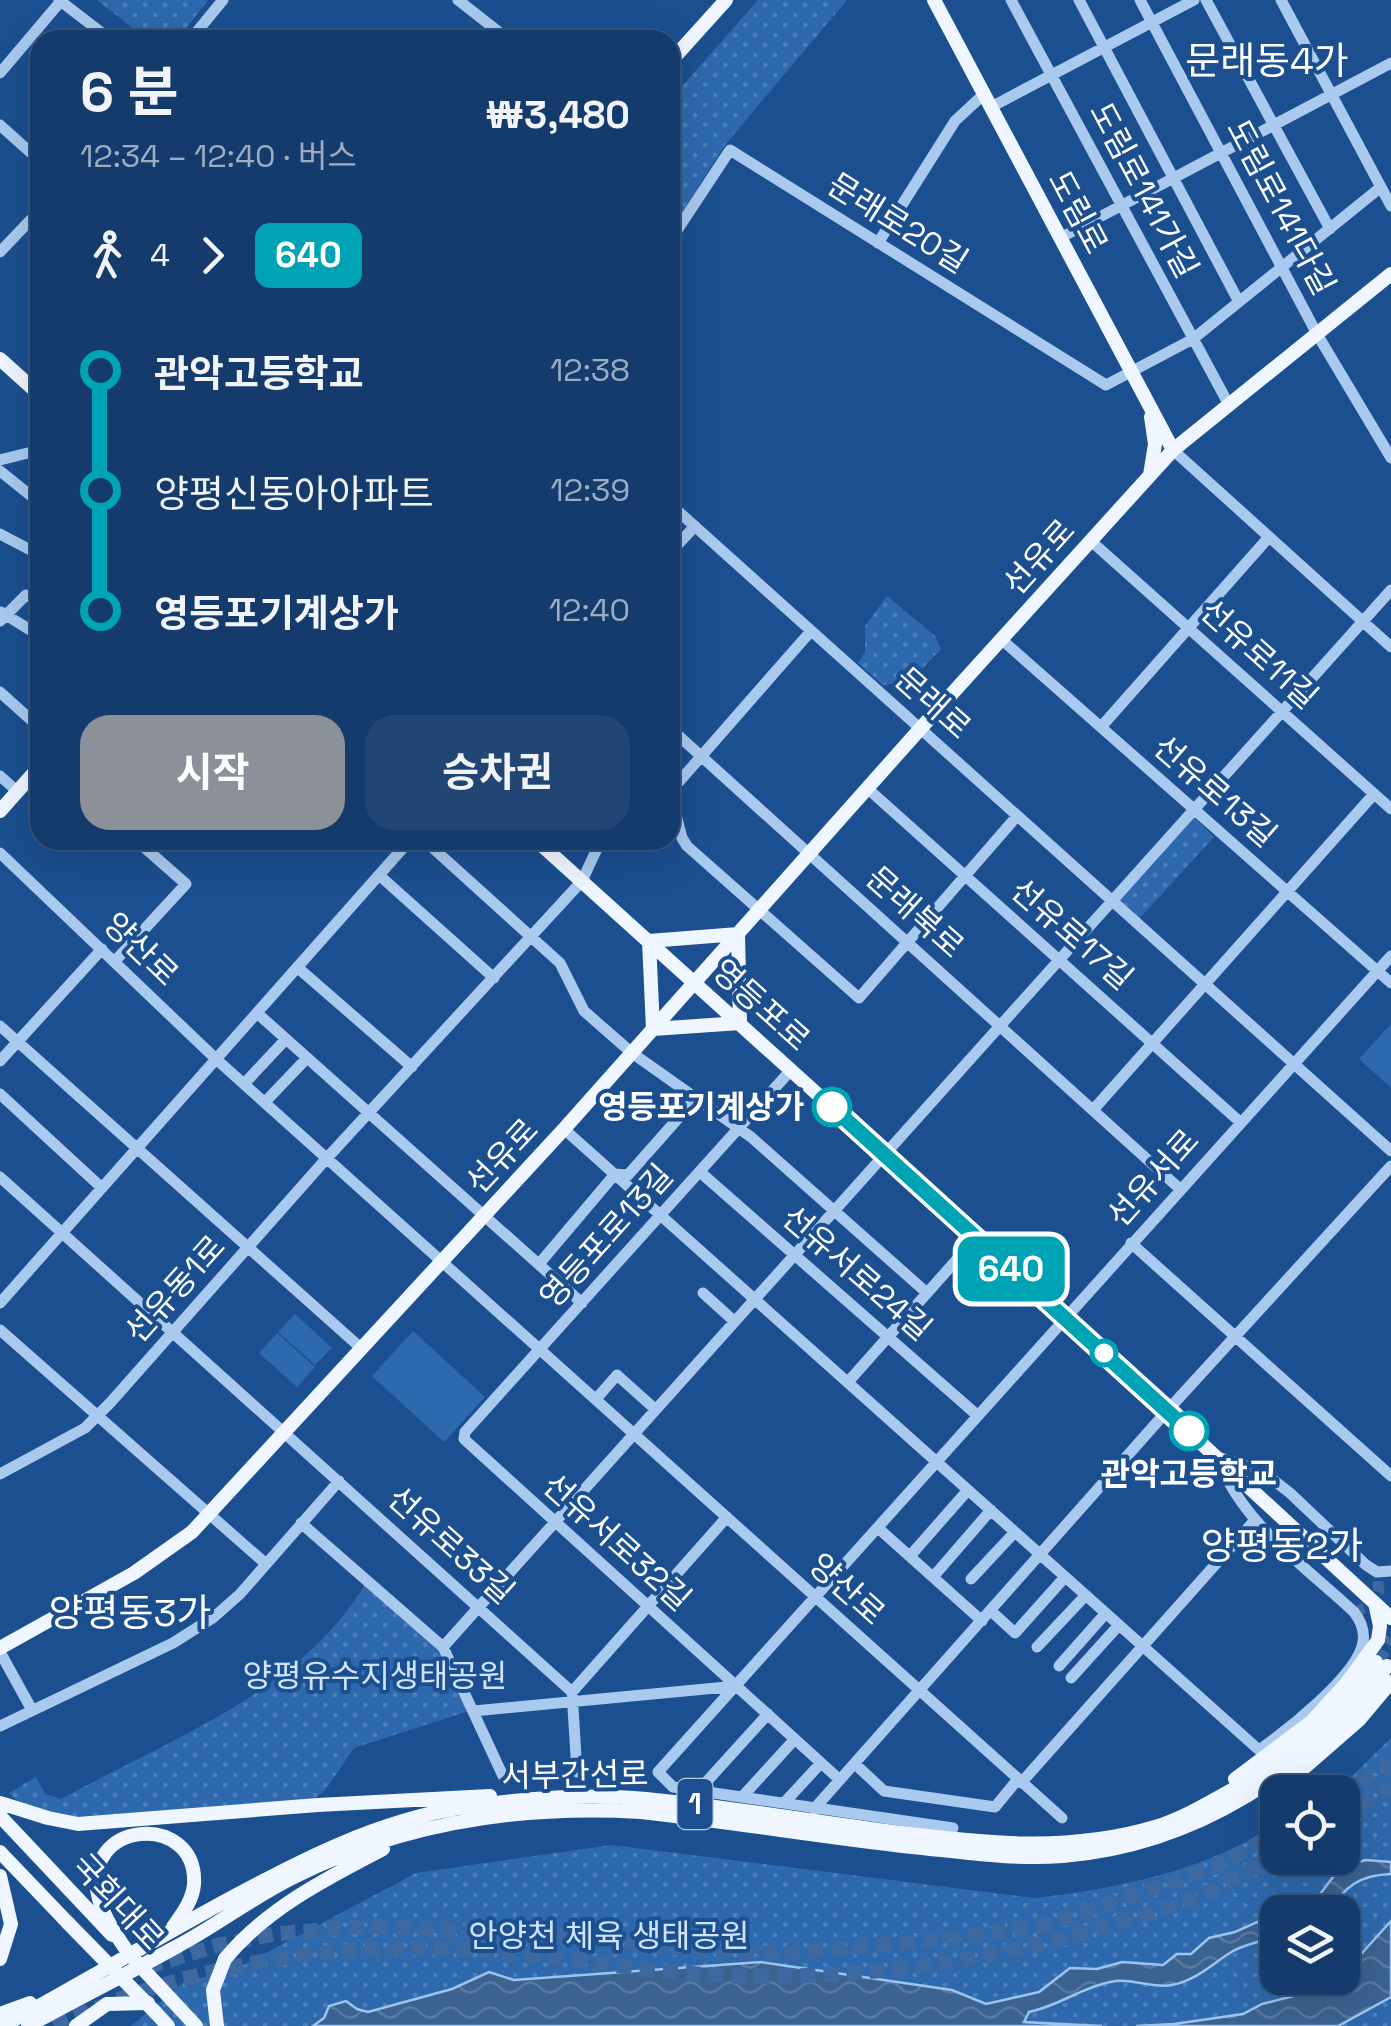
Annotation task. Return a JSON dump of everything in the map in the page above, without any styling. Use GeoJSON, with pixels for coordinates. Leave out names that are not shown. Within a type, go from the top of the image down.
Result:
{"type":"FeatureCollection","features":[{"type":"Feature","properties":{"kind":"main road"},"geometry":{"type":"LineString","coordinates":[[680,51],[726,0]]}},
{"type":"Feature","properties":{"kind":"main road","name":"도림로"},"geometry":{"type":"LineString","coordinates":[[934,0],[1173,450]]}},
{"type":"Feature","properties":{"kind":"main road","name":"선유로"},"geometry":{"type":"LineString","coordinates":[[0,1650],[171,1550],[209,1515],[564,1129],[1173,450],[1391,274]]}},
{"type":"Feature","properties":{"kind":"main road"},"geometry":{"type":"LineString","coordinates":[[0,359],[30,386]]}},
{"type":"Feature","properties":{"kind":"main road"},"geometry":{"type":"LineString","coordinates":[[1150,406],[1155,444],[1150,475]]}},
{"type":"Feature","properties":{"kind":"main road"},"geometry":{"type":"LineString","coordinates":[[0,811],[30,777]]}},
{"type":"Feature","properties":{"kind":"main road","name":"영등포로"},"geometry":{"type":"LineString","coordinates":[[547,850],[1391,1618]]}},
{"type":"Feature","properties":{"kind":"main road"},"geometry":{"type":"LineString","coordinates":[[738,934],[740,1023],[653,1029],[649,941],[738,934]]}},
{"type":"Feature","properties":{"kind":"main road"},"geometry":{"type":"LineString","coordinates":[[1391,1595],[1375,1602],[1381,1660],[1288,1741],[1245,1773],[1178,1808],[1159,1830],[1170,1836],[1198,1830],[1244,1808],[1326,1753],[1391,1682]]}},
{"type":"Feature","properties":{"kind":"main road","name":"서부간선로"},"geometry":{"type":"LineString","coordinates":[[3,2026],[178,1946],[293,1878],[410,1832],[450,1824],[532,1811],[589,1808],[1000,1857],[1065,1856],[1218,1813],[1283,1773],[1349,1715],[1381,1660]]}},
{"type":"Feature","properties":{"kind":"main road"},"geometry":{"type":"LineString","coordinates":[[1360,1720],[1391,1699]]}},
{"type":"Feature","properties":{"kind":"main road"},"geometry":{"type":"LineString","coordinates":[[0,1803],[78,1824],[395,1800],[530,1798]]}},
{"type":"Feature","properties":{"kind":"main road","name":"서부간선로"},"geometry":{"type":"LineString","coordinates":[[28,2026],[170,1931],[290,1866],[342,1842],[460,1808],[530,1798],[642,1798],[996,1845],[1059,1844],[1159,1830]]}},
{"type":"Feature","properties":{"kind":"main road","name":"국회대로"},"geometry":{"type":"LineString","coordinates":[[0,1816],[196,2026]]}},
{"type":"Feature","properties":{"kind":"main road"},"geometry":{"type":"LineString","coordinates":[[218,2026],[213,1990],[225,1959],[242,1938],[325,1879],[384,1849],[450,1824]]}},
{"type":"Feature","properties":{"kind":"main road"},"geometry":{"type":"LineString","coordinates":[[129,1954],[98,1895],[97,1878],[104,1857],[126,1835],[141,1832],[163,1836],[179,1846],[190,1861],[194,1885],[188,1905],[170,1931]]}},
{"type":"Feature","properties":{"kind":"main road","name":"국회대로"},"geometry":{"type":"LineString","coordinates":[[0,1852],[152,2008]]}},
{"type":"Feature","properties":{"kind":"main road"},"geometry":{"type":"LineString","coordinates":[[0,1876],[11,1924],[0,1960]]}},
{"type":"Feature","properties":{"kind":"main road"},"geometry":{"type":"LineString","coordinates":[[0,2014],[78,1992]]}},
{"type":"Feature","properties":{"kind":"main road"},"geometry":{"type":"LineString","coordinates":[[48,2026],[78,1992]]}},
{"type":"Feature","properties":{"kind":"main road"},"geometry":{"type":"LineString","coordinates":[[76,2026],[107,2004],[152,2008],[168,2026]]}},
{"type":"Feature","properties":{"kind":"street"},"geometry":{"type":"LineString","coordinates":[[198,30],[223,0]]}},
{"type":"Feature","properties":{"kind":"street"},"geometry":{"type":"LineString","coordinates":[[458,0],[496,30]]}},
{"type":"Feature","properties":{"kind":"street","name":"도림로141가길"},"geometry":{"type":"LineString","coordinates":[[1011,0],[1229,406]]}},
{"type":"Feature","properties":{"kind":"street"},"geometry":{"type":"LineString","coordinates":[[1079,0],[1239,302]]}},
{"type":"Feature","properties":{"kind":"street","name":"도림로141다길"},"geometry":{"type":"LineString","coordinates":[[1140,0],[1317,334],[1391,458]]}},
{"type":"Feature","properties":{"kind":"street"},"geometry":{"type":"LineString","coordinates":[[878,243],[956,121],[987,101],[1052,75],[1194,0]]}},
{"type":"Feature","properties":{"kind":"street"},"geometry":{"type":"LineString","coordinates":[[1206,0],[1330,229]]}},
{"type":"Feature","properties":{"kind":"street"},"geometry":{"type":"LineString","coordinates":[[1280,0],[1391,206]]}},
{"type":"Feature","properties":{"kind":"street"},"geometry":{"type":"LineString","coordinates":[[38,30],[63,1],[99,30]]}},
{"type":"Feature","properties":{"kind":"street"},"geometry":{"type":"LineString","coordinates":[[0,73],[30,39]]}},
{"type":"Feature","properties":{"kind":"street"},"geometry":{"type":"LineString","coordinates":[[1060,238],[1391,64]]}},
{"type":"Feature","properties":{"kind":"street"},"geometry":{"type":"LineString","coordinates":[[0,126],[30,152]]}},
{"type":"Feature","properties":{"kind":"street","name":"문래로20길"},"geometry":{"type":"LineString","coordinates":[[680,226],[730,150],[1102,384],[1132,372]]}},
{"type":"Feature","properties":{"kind":"street"},"geometry":{"type":"LineString","coordinates":[[1132,372],[1193,339],[1381,187]]}},
{"type":"Feature","properties":{"kind":"street"},"geometry":{"type":"LineString","coordinates":[[0,252],[30,220]]}},
{"type":"Feature","properties":{"kind":"street"},"geometry":{"type":"LineString","coordinates":[[1173,450],[1391,647]]}},
{"type":"Feature","properties":{"kind":"street"},"geometry":{"type":"LineString","coordinates":[[0,460],[30,452]]}},
{"type":"Feature","properties":{"kind":"street"},"geometry":{"type":"LineString","coordinates":[[0,472],[30,495]]}},
{"type":"Feature","properties":{"kind":"street","name":"문래로"},"geometry":{"type":"LineString","coordinates":[[680,513],[1391,1152]]}},
{"type":"Feature","properties":{"kind":"street"},"geometry":{"type":"LineString","coordinates":[[680,542],[695,526]]}},
{"type":"Feature","properties":{"kind":"street"},"geometry":{"type":"LineString","coordinates":[[0,534],[30,550]]}},
{"type":"Feature","properties":{"kind":"street"},"geometry":{"type":"LineString","coordinates":[[1100,726],[1269,537]]}},
{"type":"Feature","properties":{"kind":"street","name":"선유로11길"},"geometry":{"type":"LineString","coordinates":[[1091,541],[1391,809]]}},
{"type":"Feature","properties":{"kind":"street"},"geometry":{"type":"LineString","coordinates":[[443,1647],[1391,590]]}},
{"type":"Feature","properties":{"kind":"street"},"geometry":{"type":"LineString","coordinates":[[30,597],[26,595],[2,616],[30,631]]}},
{"type":"Feature","properties":{"kind":"street"},"geometry":{"type":"LineString","coordinates":[[680,780],[811,630]]}},
{"type":"Feature","properties":{"kind":"street","name":"선유로13길"},"geometry":{"type":"LineString","coordinates":[[1002,639],[1391,984]]}},
{"type":"Feature","properties":{"kind":"street"},"geometry":{"type":"LineString","coordinates":[[0,692],[30,719]]}},
{"type":"Feature","properties":{"kind":"street","name":"문래북로"},"geometry":{"type":"LineString","coordinates":[[680,737],[1180,1189]]}},
{"type":"Feature","properties":{"kind":"street"},"geometry":{"type":"LineString","coordinates":[[0,776],[17,792]]}},
{"type":"Feature","properties":{"kind":"street","name":"선유로17길"},"geometry":{"type":"LineString","coordinates":[[867,788],[1240,1122]]}},
{"type":"Feature","properties":{"kind":"street"},"geometry":{"type":"LineString","coordinates":[[1093,1110],[1374,794]]}},
{"type":"Feature","properties":{"kind":"street"},"geometry":{"type":"LineString","coordinates":[[680,830],[687,846],[859,998],[1017,816]]}},
{"type":"Feature","properties":{"kind":"street"},"geometry":{"type":"LineString","coordinates":[[115,961],[186,884],[147,850]]}},
{"type":"Feature","properties":{"kind":"street"},"geometry":{"type":"LineString","coordinates":[[0,1303],[401,850]]}},
{"type":"Feature","properties":{"kind":"street"},"geometry":{"type":"LineString","coordinates":[[435,850],[564,967],[584,1010],[632,1053],[739,1128],[927,1293]]}},
{"type":"Feature","properties":{"kind":"street","name":"선유동1로"},"geometry":{"type":"LineString","coordinates":[[0,1474],[58,1444],[96,1416],[582,881],[596,850]]}},
{"type":"Feature","properties":{"kind":"street","name":"양산로"},"geometry":{"type":"LineString","coordinates":[[0,853],[216,1059],[1062,1818]]}},
{"type":"Feature","properties":{"kind":"street"},"geometry":{"type":"LineString","coordinates":[[378,875],[494,978]]}},
{"type":"Feature","properties":{"kind":"street"},"geometry":{"type":"LineString","coordinates":[[0,1061],[102,949]]}},
{"type":"Feature","properties":{"kind":"street","name":"선유서로"},"geometry":{"type":"LineString","coordinates":[[700,1790],[673,1787],[658,1772],[1391,956]]}},
{"type":"Feature","properties":{"kind":"street"},"geometry":{"type":"LineString","coordinates":[[298,967],[412,1066]]}},
{"type":"Feature","properties":{"kind":"street"},"geometry":{"type":"LineString","coordinates":[[257,1013],[582,1303]]}},
{"type":"Feature","properties":{"kind":"street"},"geometry":{"type":"LineString","coordinates":[[0,1026],[362,1349]]}},
{"type":"Feature","properties":{"kind":"street"},"geometry":{"type":"LineString","coordinates":[[244,1084],[286,1039]]}},
{"type":"Feature","properties":{"kind":"street"},"geometry":{"type":"LineString","coordinates":[[264,1102],[308,1058]]}},
{"type":"Feature","properties":{"kind":"street","name":"영등포로13길"},"geometry":{"type":"LineString","coordinates":[[541,1349],[791,1070]]}},
{"type":"Feature","properties":{"kind":"street"},"geometry":{"type":"LineString","coordinates":[[0,1094],[102,1188]]}},
{"type":"Feature","properties":{"kind":"street"},"geometry":{"type":"LineString","coordinates":[[615,1174],[628,1175],[696,1098]]}},
{"type":"Feature","properties":{"kind":"street"},"geometry":{"type":"LineString","coordinates":[[564,1129],[1259,1750],[1318,1701],[1359,1653],[1363,1629],[1354,1612],[1255,1520],[1234,1494],[1218,1458]]}},
{"type":"Feature","properties":{"kind":"street"},"geometry":{"type":"LineString","coordinates":[[814,1808],[1391,1166]]}},
{"type":"Feature","properties":{"kind":"street","name":"선유서로24길"},"geometry":{"type":"LineString","coordinates":[[700,1172],[977,1416]]}},
{"type":"Feature","properties":{"kind":"street"},"geometry":{"type":"LineString","coordinates":[[539,1264],[615,1174]]}},
{"type":"Feature","properties":{"kind":"street"},"geometry":{"type":"LineString","coordinates":[[0,1177],[286,1432]]}},
{"type":"Feature","properties":{"kind":"street"},"geometry":{"type":"LineString","coordinates":[[848,1382],[976,1238]]}},
{"type":"Feature","properties":{"kind":"street"},"geometry":{"type":"LineString","coordinates":[[1131,1243],[1391,1476]]}},
{"type":"Feature","properties":{"kind":"street"},"geometry":{"type":"LineString","coordinates":[[703,1292],[734,1321]]}},
{"type":"Feature","properties":{"kind":"street"},"geometry":{"type":"LineString","coordinates":[[0,1330],[266,1564]]}},
{"type":"Feature","properties":{"kind":"street","name":"선유서로32길"},"geometry":{"type":"LineString","coordinates":[[541,1349],[464,1436],[840,1780]]}},
{"type":"Feature","properties":{"kind":"street"},"geometry":{"type":"LineString","coordinates":[[596,1399],[617,1375],[655,1409]]}},
{"type":"Feature","properties":{"kind":"street","name":"선유로33길"},"geometry":{"type":"LineString","coordinates":[[286,1432],[573,1697]]}},
{"type":"Feature","properties":{"kind":"street"},"geometry":{"type":"LineString","coordinates":[[1218,1458],[1259,1469],[1366,1565],[1377,1572],[1391,1571]]}},
{"type":"Feature","properties":{"kind":"street"},"geometry":{"type":"LineString","coordinates":[[0,1726],[173,1643],[226,1608],[339,1481]]}},
{"type":"Feature","properties":{"kind":"street"},"geometry":{"type":"LineString","coordinates":[[910,1556],[968,1490]]}},
{"type":"Feature","properties":{"kind":"street"},"geometry":{"type":"LineString","coordinates":[[932,1577],[991,1510]]}},
{"type":"Feature","properties":{"kind":"street"},"geometry":{"type":"LineString","coordinates":[[577,1772],[573,1697],[727,1517]]}},
{"type":"Feature","properties":{"kind":"street"},"geometry":{"type":"LineString","coordinates":[[854,1764],[884,1791],[995,1807],[1255,1520]]}},
{"type":"Feature","properties":{"kind":"street"},"geometry":{"type":"LineString","coordinates":[[301,1523],[443,1647],[503,1776]]}},
{"type":"Feature","properties":{"kind":"street"},"geometry":{"type":"LineString","coordinates":[[878,1528],[932,1577],[1015,1633],[1065,1577]]}},
{"type":"Feature","properties":{"kind":"street"},"geometry":{"type":"LineString","coordinates":[[971,1579],[1015,1532]]}},
{"type":"Feature","properties":{"kind":"street"},"geometry":{"type":"LineString","coordinates":[[1037,1647],[1086,1595]]}},
{"type":"Feature","properties":{"kind":"street"},"geometry":{"type":"LineString","coordinates":[[1058,1666],[1106,1613]]}},
{"type":"Feature","properties":{"kind":"street"},"geometry":{"type":"LineString","coordinates":[[1072,1678],[1119,1625]]}},
{"type":"Feature","properties":{"kind":"street"},"geometry":{"type":"LineString","coordinates":[[0,1650],[32,1710]]}},
{"type":"Feature","properties":{"kind":"street"},"geometry":{"type":"LineString","coordinates":[[474,1711],[573,1697],[737,1686]]}},
{"type":"Feature","properties":{"kind":"street"},"geometry":{"type":"LineString","coordinates":[[700,1790],[768,1714]]}},
{"type":"Feature","properties":{"kind":"street"},"geometry":{"type":"LineString","coordinates":[[742,1796],[795,1739]]}},
{"type":"Feature","properties":{"kind":"street"},"geometry":{"type":"LineString","coordinates":[[784,1803],[821,1762]]}},
{"type":"Feature","properties":{"kind":"street"},"geometry":{"type":"LineString","coordinates":[[700,1790],[953,1828]]}},
{"type":"Feature","properties":{"kind":"green space"},"geometry":{"type":"Polygon","coordinates":[[[97,0],[208,0],[185,30],[135,30],[97,0]]]}},
{"type":"Feature","properties":{"kind":"green space"},"geometry":{"type":"Polygon","coordinates":[[[758,0],[847,0],[725,145],[680,215],[680,89],[758,0]]]}},
{"type":"Feature","properties":{"kind":"green space"},"geometry":{"type":"Polygon","coordinates":[[[887,596],[935,636],[941,649],[911,681],[883,685],[858,663],[865,652],[865,626],[887,596]]]}},
{"type":"Feature","properties":{"kind":"green space"},"geometry":{"type":"Polygon","coordinates":[[[1193,816],[1214,837],[1140,918],[1118,899],[1193,816]]]}},
{"type":"Feature","properties":{"kind":"green space"},"geometry":{"type":"Polygon","coordinates":[[[1391,1024],[1391,1088],[1359,1059],[1391,1024]]]}},
{"type":"Feature","properties":{"kind":"green space"},"geometry":{"type":"Polygon","coordinates":[[[295,1314],[332,1348],[315,1365],[278,1332],[295,1314]]]}},
{"type":"Feature","properties":{"kind":"green space"},"geometry":{"type":"Polygon","coordinates":[[[413,1331],[485,1397],[444,1442],[372,1376],[413,1331]]]}},
{"type":"Feature","properties":{"kind":"green space"},"geometry":{"type":"Polygon","coordinates":[[[277,1333],[315,1367],[297,1387],[259,1353],[277,1333]]]}},
{"type":"Feature","properties":{"kind":"green space","name":"양평유수지생태공원"},"geometry":{"type":"Polygon","coordinates":[[[366,1583],[441,1650],[469,1711],[354,1748],[326,1789],[311,1802],[81,1821],[22,1806],[9,1793],[36,1777],[45,1794],[61,1799],[229,1710],[305,1655],[338,1622],[366,1583]]]}},
{"type":"Feature","properties":{"kind":"green space","name":"안양천 체육 생태공원"},"geometry":{"type":"Polygon","coordinates":[[[1391,1738],[1391,2026],[131,2026],[184,1982],[234,1970],[416,1873],[612,1845],[1034,1898],[1160,1875],[1260,1835],[1260,1875],[1360,1875],[1360,1775],[1353,1775],[1391,1738]]]}},
{"type":"Feature","properties":{"kind":"water"},"geometry":{"type":"Polygon","coordinates":[[[1360,1862],[1391,1862],[1391,1874],[1354,1884],[1341,1895],[1320,1895],[1334,1875],[1360,1875],[1360,1862]]]}},
{"type":"Feature","properties":{"kind":"water"},"geometry":{"type":"Polygon","coordinates":[[[1260,1921],[1260,1941],[1238,1948],[1189,1979],[1164,1986],[1126,1981],[1099,1985],[1029,2012],[1024,2022],[1102,2026],[313,2026],[324,2018],[329,2006],[346,2001],[368,2012],[452,1989],[489,1972],[514,1980],[761,1962],[952,1990],[986,2004],[1039,1992],[1070,1968],[1097,1969],[1122,1962],[1163,1965],[1177,1954],[1191,1954],[1209,1938],[1260,1921]]]}},
{"type":"Feature","properties":{"kind":"water"},"geometry":{"type":"Polygon","coordinates":[[[1391,1921],[1391,1997],[1338,2026],[1136,2026],[1243,2014],[1262,2004],[1297,1995],[1360,1995],[1362,1953],[1391,1921]]]}},
{"type":"Feature","properties":{"kind":"tunnel"},"geometry":{"type":"LineString","coordinates":[[1354,1612],[1369,1606],[1379,1591],[1377,1572]]}},
{"type":"Feature","properties":{"kind":"tunnel"},"geometry":{"type":"LineString","coordinates":[[1376,1662],[1391,1638]]}},
{"type":"Feature","properties":{"kind":"tunnel"},"geometry":{"type":"LineString","coordinates":[[1360,1784],[1391,1763]]}},
{"type":"Feature","properties":{"kind":"tunnel"},"geometry":{"type":"LineString","coordinates":[[1360,1807],[1391,1787]]}},
{"type":"Feature","properties":{"kind":"tunnel"},"geometry":{"type":"LineString","coordinates":[[147,1967],[219,1945],[275,1934],[365,1926],[558,1935],[716,1953],[793,1953],[957,1938],[1043,1925],[1219,1865],[1260,1842]]}},
{"type":"Feature","properties":{"kind":"tunnel"},"geometry":{"type":"LineString","coordinates":[[54,2026],[107,2004],[215,1971],[270,1960],[382,1949],[496,1952],[737,1976],[890,1970],[992,1955],[1091,1931],[1196,1898],[1260,1864]]}},
{"type":"Feature","properties":{"kind":"bus line","name":"640"},"geometry":{"type":"LineString","coordinates":[[832,1107],[1189,1431]]}},
{"type":"Feature","properties":{"kind":"place","name":"영등포기계상가"},"geometry":{"type":"Point","coordinates":[832,1107]}},
{"type":"Feature","properties":{"kind":"place","name":"관악고등학교"},"geometry":{"type":"Point","coordinates":[1189,1431]}},
{"type":"Feature","properties":{"kind":"district","name":"문래동4가"},"geometry":{"type":"Point","coordinates":[1267,61]}},
{"type":"Feature","properties":{"kind":"district","name":"양평동2가"},"geometry":{"type":"Point","coordinates":[1282,1546]}},
{"type":"Feature","properties":{"kind":"district","name":"양평동3가"},"geometry":{"type":"Point","coordinates":[130,1613]}}]}
